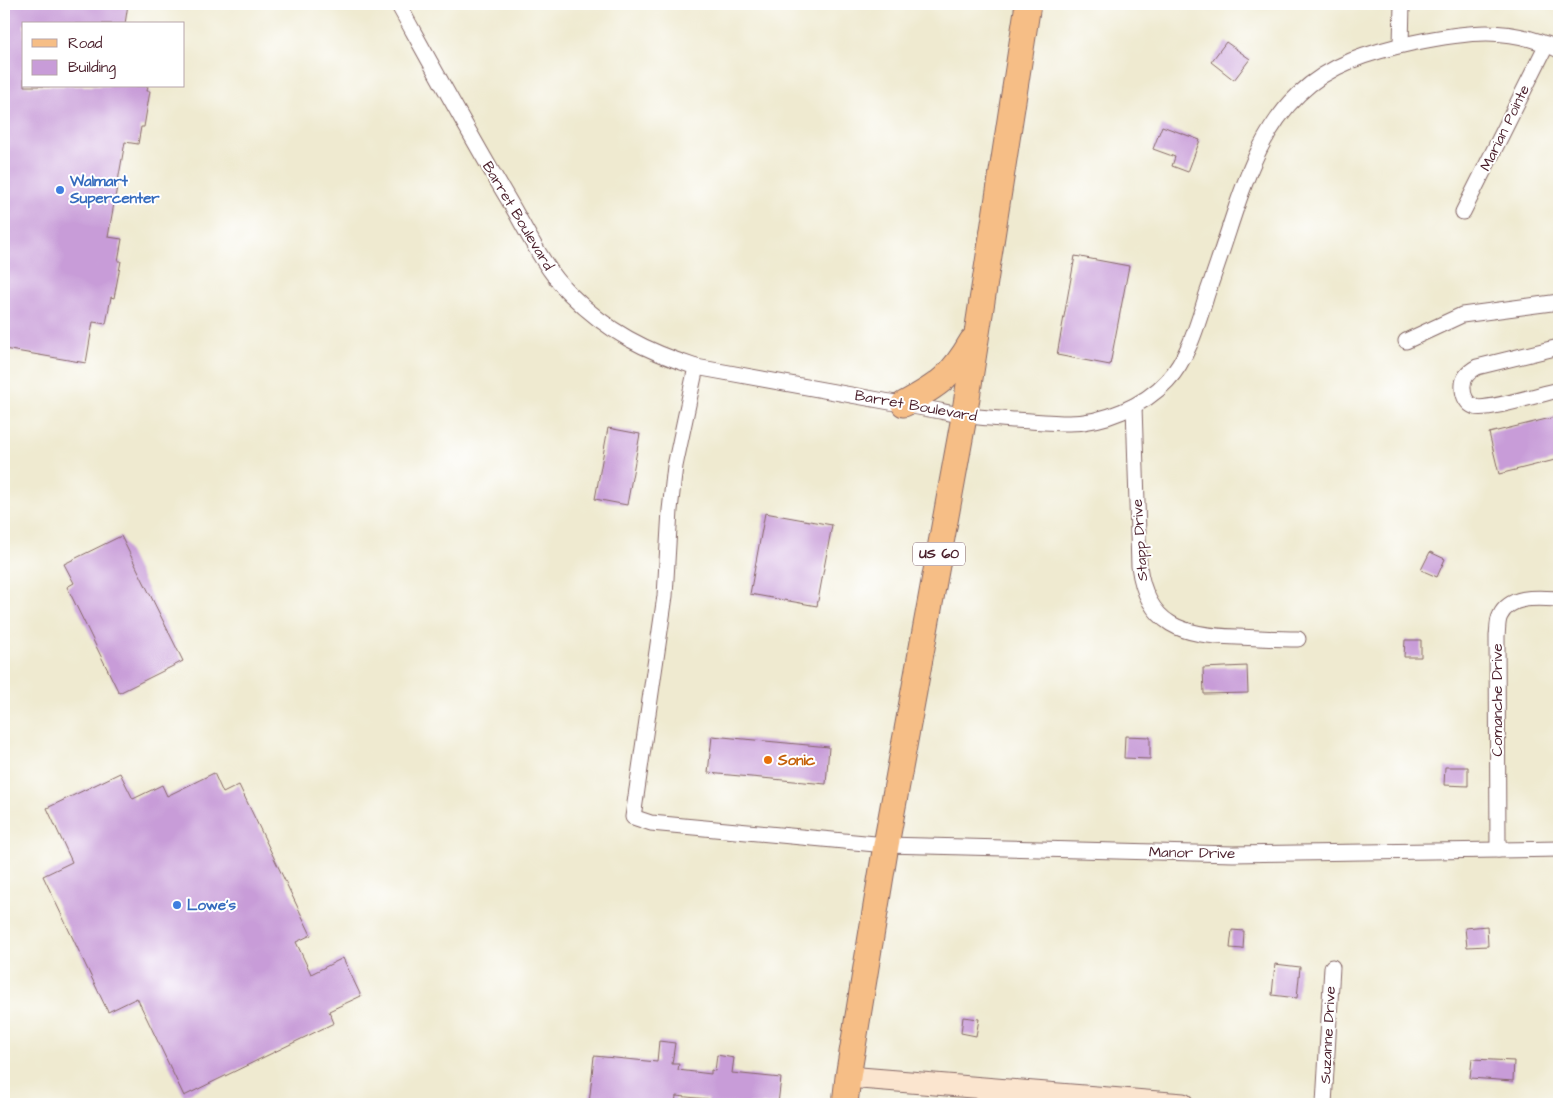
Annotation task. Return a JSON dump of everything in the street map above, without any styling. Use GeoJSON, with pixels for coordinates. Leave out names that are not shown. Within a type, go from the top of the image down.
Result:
{"type":"FeatureCollection","features":[{"type":"Feature","properties":{"kind":"main road","name":"US 60"},"geometry":{"type":"LineString","coordinates":[[845,1104],[886,845],[964,416],[1028,4]]}},
{"type":"Feature","properties":{"kind":"main road"},"geometry":{"type":"LineString","coordinates":[[904,404],[933,389],[946,378],[963,356],[977,332]]}},
{"type":"Feature","properties":{"kind":"street","name":"Barret Boulevard"},"geometry":{"type":"LineString","coordinates":[[398,4],[489,167],[550,270],[570,294],[597,318],[628,340],[666,358],[696,367],[964,416],[1071,423],[1108,416],[1134,406],[1168,381],[1187,350],[1200,317],[1240,196],[1265,139],[1280,115],[1298,95],[1325,73],[1357,58],[1401,45],[1477,32],[1512,34],[1553,47]]}},
{"type":"Feature","properties":{"kind":"street"},"geometry":{"type":"LineString","coordinates":[[1401,45],[1402,4]]}},
{"type":"Feature","properties":{"kind":"street","name":"Marian Pointe"},"geometry":{"type":"LineString","coordinates":[[1464,212],[1553,47]]}},
{"type":"Feature","properties":{"kind":"street"},"geometry":{"type":"LineString","coordinates":[[1406,340],[1462,315],[1559,302]]}},
{"type":"Feature","properties":{"kind":"street"},"geometry":{"type":"LineString","coordinates":[[1559,347],[1476,367],[1464,377],[1462,385],[1468,402],[1475,407],[1493,406],[1559,390]]}},
{"type":"Feature","properties":{"kind":"street","name":"Manor Drive"},"geometry":{"type":"LineString","coordinates":[[696,367],[675,466],[670,510],[665,596],[633,817],[651,823],[886,845],[1233,854],[1559,850]]}},
{"type":"Feature","properties":{"kind":"street","name":"Stapp Drive"},"geometry":{"type":"LineString","coordinates":[[1134,406],[1139,566],[1143,591],[1149,602],[1156,611],[1175,626],[1200,635],[1298,639]]}},
{"type":"Feature","properties":{"kind":"street","name":"Comanche Drive"},"geometry":{"type":"LineString","coordinates":[[1498,850],[1497,636],[1499,620],[1506,607],[1514,602],[1536,598],[1559,599]]}},
{"type":"Feature","properties":{"kind":"street","name":"Suzanne Drive"},"geometry":{"type":"LineString","coordinates":[[1324,1104],[1332,967]]}},
{"type":"Feature","properties":{"kind":"street"},"geometry":{"type":"LineString","coordinates":[[848,1077],[1183,1104]]}},
{"type":"Feature","properties":{"kind":"building","name":"Walmart Supercenter"},"geometry":{"type":"Polygon","coordinates":[[[4,4],[128,4],[125,22],[22,22],[22,88],[148,88],[147,91],[150,91],[144,127],[141,127],[138,144],[125,142],[108,237],[122,239],[118,261],[121,261],[114,298],[111,297],[106,324],[93,322],[86,363],[4,349],[4,4]]]}},
{"type":"Feature","properties":{"kind":"building"},"geometry":{"type":"Polygon","coordinates":[[[1226,42],[1250,59],[1234,80],[1211,62],[1226,42]]]}},
{"type":"Feature","properties":{"kind":"building"},"geometry":{"type":"Polygon","coordinates":[[[1162,126],[1200,140],[1188,172],[1172,166],[1175,157],[1153,149],[1162,126]]]}},
{"type":"Feature","properties":{"kind":"building"},"geometry":{"type":"Polygon","coordinates":[[[1075,256],[1129,266],[1110,365],[1057,355],[1075,256]]]}},
{"type":"Feature","properties":{"kind":"building"},"geometry":{"type":"Polygon","coordinates":[[[1559,416],[1559,459],[1499,474],[1489,433],[1559,416]]]}},
{"type":"Feature","properties":{"kind":"building"},"geometry":{"type":"Polygon","coordinates":[[[608,428],[640,434],[627,505],[595,499],[608,428]]]}},
{"type":"Feature","properties":{"kind":"building"},"geometry":{"type":"Polygon","coordinates":[[[765,513],[832,525],[817,606],[750,594],[765,513]]]}},
{"type":"Feature","properties":{"kind":"building"},"geometry":{"type":"Polygon","coordinates":[[[121,536],[183,661],[119,693],[67,587],[74,583],[64,564],[121,536]]]}},
{"type":"Feature","properties":{"kind":"building"},"geometry":{"type":"Polygon","coordinates":[[[1430,552],[1445,559],[1437,577],[1421,570],[1430,552]]]}},
{"type":"Feature","properties":{"kind":"building"},"geometry":{"type":"Polygon","coordinates":[[[1405,640],[1421,640],[1421,657],[1404,657],[1405,640]]]}},
{"type":"Feature","properties":{"kind":"building"},"geometry":{"type":"Polygon","coordinates":[[[1247,666],[1248,693],[1204,694],[1203,668],[1247,666]]]}},
{"type":"Feature","properties":{"kind":"building"},"geometry":{"type":"Polygon","coordinates":[[[712,736],[829,747],[826,784],[708,773],[712,736]]]}},
{"type":"Feature","properties":{"kind":"building"},"geometry":{"type":"Polygon","coordinates":[[[1125,736],[1150,737],[1150,759],[1124,758],[1125,736]]]}},
{"type":"Feature","properties":{"kind":"building"},"geometry":{"type":"Polygon","coordinates":[[[1445,767],[1468,767],[1468,786],[1444,785],[1445,767]]]}},
{"type":"Feature","properties":{"kind":"building","name":"Lowe's"},"geometry":{"type":"Polygon","coordinates":[[[120,773],[133,799],[162,785],[167,796],[214,773],[223,793],[239,785],[311,935],[296,942],[311,974],[343,958],[361,996],[329,1011],[334,1023],[184,1096],[137,998],[108,1012],[43,876],[72,862],[47,808],[120,773]]]}},
{"type":"Feature","properties":{"kind":"building"},"geometry":{"type":"Polygon","coordinates":[[[1487,926],[1488,946],[1467,947],[1465,928],[1487,926]]]}},
{"type":"Feature","properties":{"kind":"building"},"geometry":{"type":"Polygon","coordinates":[[[1232,930],[1244,931],[1243,949],[1230,948],[1232,930]]]}},
{"type":"Feature","properties":{"kind":"building"},"geometry":{"type":"Polygon","coordinates":[[[1275,964],[1300,967],[1297,998],[1272,995],[1275,964]]]}},
{"type":"Feature","properties":{"kind":"building"},"geometry":{"type":"Polygon","coordinates":[[[963,1017],[979,1019],[976,1036],[961,1033],[963,1017]]]}},
{"type":"Feature","properties":{"kind":"building"},"geometry":{"type":"Polygon","coordinates":[[[659,1041],[675,1043],[672,1064],[679,1064],[678,1070],[711,1074],[711,1070],[715,1071],[717,1055],[734,1058],[732,1073],[781,1078],[778,1104],[707,1104],[708,1099],[676,1096],[675,1104],[589,1104],[594,1056],[657,1062],[659,1041]]]}},
{"type":"Feature","properties":{"kind":"building"},"geometry":{"type":"Polygon","coordinates":[[[1472,1059],[1514,1061],[1513,1081],[1470,1078],[1472,1059]]]}},
{"type":"Feature","properties":{"kind":"place","name":"Walmart Supercenter"},"geometry":{"type":"Point","coordinates":[60,190]}},
{"type":"Feature","properties":{"kind":"place","name":"Sonic"},"geometry":{"type":"Point","coordinates":[768,760]}},
{"type":"Feature","properties":{"kind":"place","name":"Lowe's"},"geometry":{"type":"Point","coordinates":[177,905]}}]}
